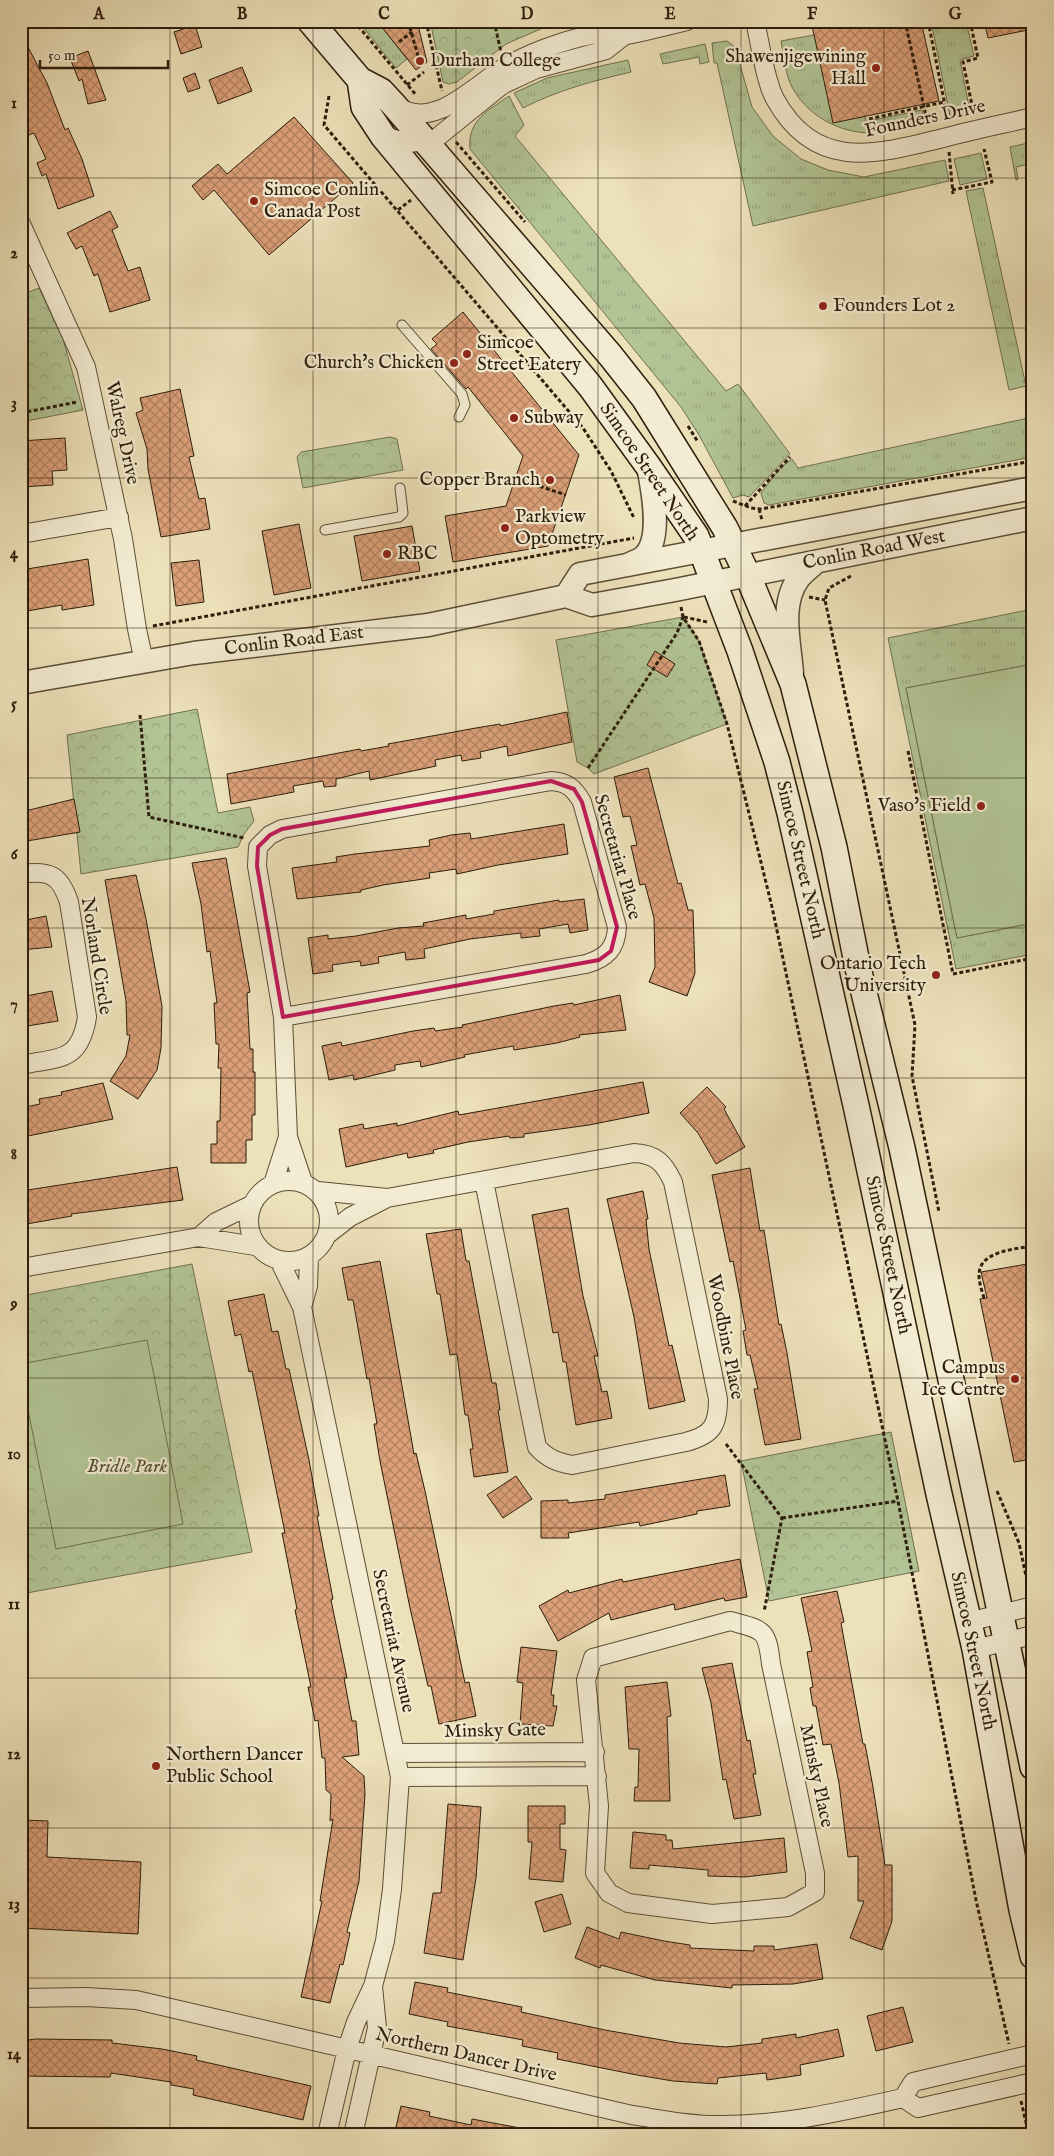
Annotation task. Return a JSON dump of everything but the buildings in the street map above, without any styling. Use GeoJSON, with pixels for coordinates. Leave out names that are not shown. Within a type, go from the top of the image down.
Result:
{"type":"FeatureCollection","features":[{"type":"Feature","properties":{"kind":"main road","name":"Simcoe Street North"},"geometry":{"type":"LineString","coordinates":[[310,21],[360,80],[381,91],[400,94],[426,142],[610,355],[644,398],[724,528],[748,576],[793,684],[834,847],[858,968],[902,1148],[999,1615],[1033,1767]]}},
{"type":"Feature","properties":{"kind":"main road","name":"Simcoe Street North"},"geometry":{"type":"LineString","coordinates":[[360,80],[364,106],[383,136],[590,386],[696,536],[715,582],[769,737],[790,813],[975,1649],[1022,1910],[1033,1956]]}},
{"type":"Feature","properties":{"kind":"street"},"geometry":{"type":"LineString","coordinates":[[400,94],[406,113],[414,114],[437,111],[459,100],[488,77],[527,56],[603,33],[625,35],[687,21]]}},
{"type":"Feature","properties":{"kind":"street","name":"Founders Drive"},"geometry":{"type":"LineString","coordinates":[[755,21],[774,98],[803,133],[830,148],[845,152],[877,153],[1033,117]]}},
{"type":"Feature","properties":{"kind":"street"},"geometry":{"type":"LineString","coordinates":[[383,136],[409,143],[434,140],[502,85],[536,69],[606,50],[625,35]]}},
{"type":"Feature","properties":{"kind":"street","name":"Walreg Drive"},"geometry":{"type":"LineString","coordinates":[[21,224],[86,367],[119,517],[144,662]]}},
{"type":"Feature","properties":{"kind":"street"},"geometry":{"type":"LineString","coordinates":[[624,566],[643,557],[652,539],[654,502],[648,466]]}},
{"type":"Feature","properties":{"kind":"street","name":"Conlin Road West"},"geometry":{"type":"LineString","coordinates":[[732,546],[1033,488]]}},
{"type":"Feature","properties":{"kind":"street"},"geometry":{"type":"LineString","coordinates":[[21,534],[119,517]]}},
{"type":"Feature","properties":{"kind":"street","name":"Conlin Road West"},"geometry":{"type":"LineString","coordinates":[[715,582],[1033,518]]}},
{"type":"Feature","properties":{"kind":"street"},"geometry":{"type":"LineString","coordinates":[[715,582],[592,605],[566,596],[580,574],[732,546]]}},
{"type":"Feature","properties":{"kind":"street"},"geometry":{"type":"LineString","coordinates":[[793,684],[788,614],[790,594],[799,578],[816,562]]}},
{"type":"Feature","properties":{"kind":"street","name":"Conlin Road East"},"geometry":{"type":"LineString","coordinates":[[21,683],[194,653],[428,625],[566,596]]}},
{"type":"Feature","properties":{"kind":"street","name":"Secretariat Place"},"geometry":{"type":"LineString","coordinates":[[273,1184],[288,1137],[283,1017],[257,866],[258,847],[270,835],[282,830],[551,780],[563,782],[574,789],[582,802],[617,927],[616,940],[611,951],[599,960],[586,964],[283,1017]]}},
{"type":"Feature","properties":{"kind":"street","name":"Norland Circle"},"geometry":{"type":"LineString","coordinates":[[21,874],[42,872],[49,874],[55,877],[64,888],[69,902],[87,1017],[84,1034],[77,1049],[64,1056],[21,1065]]}},
{"type":"Feature","properties":{"kind":"street","name":"Secretariat Place"},"geometry":{"type":"LineString","coordinates":[[288,1137],[311,1186]]}},
{"type":"Feature","properties":{"kind":"street","name":"Woodbine Place"},"geometry":{"type":"LineString","coordinates":[[327,1236],[350,1217],[387,1198],[634,1153],[657,1157],[666,1168],[673,1182],[718,1399],[718,1416],[712,1429],[702,1437],[686,1442],[572,1465],[559,1463],[546,1457],[537,1447],[484,1181]]}},
{"type":"Feature","properties":{"kind":"street"},"geometry":{"type":"LineString","coordinates":[[21,1268],[199,1237],[255,1246],[279,1260],[308,1257],[327,1236],[328,1217],[311,1186],[280,1181],[261,1192],[249,1206],[216,1222],[199,1237]]}},
{"type":"Feature","properties":{"kind":"street","name":"Woodbine Place"},"geometry":{"type":"LineString","coordinates":[[311,1186],[387,1198]]}},
{"type":"Feature","properties":{"kind":"street"},"geometry":{"type":"LineString","coordinates":[[249,1206],[249,1230],[255,1246]]}},
{"type":"Feature","properties":{"kind":"street","name":"Secretariat Avenue"},"geometry":{"type":"LineString","coordinates":[[302,1307],[308,1286],[308,1257]]}},
{"type":"Feature","properties":{"kind":"street","name":"Secretariat Avenue"},"geometry":{"type":"LineString","coordinates":[[279,1260],[302,1307],[400,1777],[392,1889],[384,1941],[373,1986],[356,2022],[347,2049],[327,2135]]}},
{"type":"Feature","properties":{"kind":"street"},"geometry":{"type":"LineString","coordinates":[[968,1622],[1032,1606]]}},
{"type":"Feature","properties":{"kind":"street","name":"Minsky Place"},"geometry":{"type":"LineString","coordinates":[[730,1621],[759,1628],[768,1641],[771,1664],[814,1873],[815,1892],[788,1908],[712,1914],[628,1903],[609,1893],[596,1873],[599,1806],[597,1776],[586,1680],[593,1658],[730,1621]]}},
{"type":"Feature","properties":{"kind":"street"},"geometry":{"type":"LineString","coordinates":[[975,1649],[1033,1635]]}},
{"type":"Feature","properties":{"kind":"street","name":"Minsky Gate"},"geometry":{"type":"LineString","coordinates":[[395,1753],[595,1752]]}},
{"type":"Feature","properties":{"kind":"street"},"geometry":{"type":"LineString","coordinates":[[400,1777],[597,1776]]}},
{"type":"Feature","properties":{"kind":"street","name":"Secretariat Avenue"},"geometry":{"type":"LineString","coordinates":[[353,2135],[377,2028],[373,1986]]}},
{"type":"Feature","properties":{"kind":"street","name":"Northern Dancer Drive"},"geometry":{"type":"LineString","coordinates":[[21,1998],[86,1997],[136,2000],[689,2129],[714,2130],[797,2120],[903,2098]]}},
{"type":"Feature","properties":{"kind":"street"},"geometry":{"type":"LineString","coordinates":[[1025,2083],[918,2108],[903,2098],[913,2082],[1033,2054]]}},
{"type":"Feature","properties":{"kind":"lane"},"geometry":{"type":"LineString","coordinates":[[402,325],[462,394],[465,405],[459,418]]}},
{"type":"Feature","properties":{"kind":"lane"},"geometry":{"type":"LineString","coordinates":[[326,530],[398,517],[403,513],[400,488]]}},
{"type":"Feature","properties":{"kind":"path"},"geometry":{"type":"LineString","coordinates":[[408,21],[421,66]]}},
{"type":"Feature","properties":{"kind":"path"},"geometry":{"type":"LineString","coordinates":[[426,21],[442,94]]}},
{"type":"Feature","properties":{"kind":"path"},"geometry":{"type":"LineString","coordinates":[[494,21],[501,54]]}},
{"type":"Feature","properties":{"kind":"path"},"geometry":{"type":"LineString","coordinates":[[904,21],[928,125]]}},
{"type":"Feature","properties":{"kind":"path"},"geometry":{"type":"LineString","coordinates":[[928,21],[948,120]]}},
{"type":"Feature","properties":{"kind":"path"},"geometry":{"type":"LineString","coordinates":[[970,21],[978,58],[963,62],[974,115]]}},
{"type":"Feature","properties":{"kind":"path"},"geometry":{"type":"LineString","coordinates":[[399,42],[412,32]]}},
{"type":"Feature","properties":{"kind":"path"},"geometry":{"type":"LineString","coordinates":[[400,94],[424,72]]}},
{"type":"Feature","properties":{"kind":"path"},"geometry":{"type":"LineString","coordinates":[[329,96],[324,124],[583,428],[611,471],[634,518],[639,520]]}},
{"type":"Feature","properties":{"kind":"path"},"geometry":{"type":"LineString","coordinates":[[869,119],[944,102]]}},
{"type":"Feature","properties":{"kind":"path"},"geometry":{"type":"LineString","coordinates":[[949,151],[952,192],[992,182],[984,149]]}},
{"type":"Feature","properties":{"kind":"path"},"geometry":{"type":"LineString","coordinates":[[21,413],[80,401]]}},
{"type":"Feature","properties":{"kind":"path"},"geometry":{"type":"LineString","coordinates":[[790,457],[744,506],[761,508],[1033,461]]}},
{"type":"Feature","properties":{"kind":"path"},"geometry":{"type":"LineString","coordinates":[[515,478],[566,495]]}},
{"type":"Feature","properties":{"kind":"path"},"geometry":{"type":"LineString","coordinates":[[149,627],[592,547],[634,538],[638,535],[652,539]]}},
{"type":"Feature","properties":{"kind":"path"},"geometry":{"type":"LineString","coordinates":[[856,574],[839,581],[829,588],[825,600],[915,1025],[912,1076],[939,1214]]}},
{"type":"Feature","properties":{"kind":"path"},"geometry":{"type":"LineString","coordinates":[[588,768],[677,633],[684,617],[700,641],[740,768],[774,917],[898,1501],[976,1900],[1012,2058]]}},
{"type":"Feature","properties":{"kind":"path"},"geometry":{"type":"LineString","coordinates":[[140,715],[149,817],[245,838]]}},
{"type":"Feature","properties":{"kind":"path"},"geometry":{"type":"LineString","coordinates":[[908,751],[953,974],[1033,958]]}},
{"type":"Feature","properties":{"kind":"path"},"geometry":{"type":"LineString","coordinates":[[984,1298],[979,1276],[980,1267],[988,1258],[994,1254],[1033,1246]]}},
{"type":"Feature","properties":{"kind":"path"},"geometry":{"type":"LineString","coordinates":[[726,1444],[782,1518],[764,1612]]}},
{"type":"Feature","properties":{"kind":"path"},"geometry":{"type":"LineString","coordinates":[[21,1454],[29,1453]]}},
{"type":"Feature","properties":{"kind":"path"},"geometry":{"type":"LineString","coordinates":[[994,1482],[1019,1543],[1032,1606]]}},
{"type":"Feature","properties":{"kind":"path"},"geometry":{"type":"LineString","coordinates":[[782,1518],[898,1501]]}},
{"type":"Feature","properties":{"kind":"path"},"geometry":{"type":"LineString","coordinates":[[1025,2083],[1029,2135]]}},
{"type":"Feature","properties":{"kind":"highlighted area"},"geometry":{"type":"Polygon","coordinates":[[[551,781],[574,789],[582,802],[617,927],[611,951],[599,960],[283,1017],[257,866],[258,847],[270,835],[282,829],[551,781]]]}},
{"type":"Feature","properties":{"kind":"green space"},"geometry":{"type":"Polygon","coordinates":[[[358,21],[377,21],[407,59],[396,68],[358,21]]]}},
{"type":"Feature","properties":{"kind":"green space"},"geometry":{"type":"Polygon","coordinates":[[[430,21],[559,21],[506,44],[457,82],[449,84],[443,82],[430,21]]]}},
{"type":"Feature","properties":{"kind":"green space"},"geometry":{"type":"Polygon","coordinates":[[[931,21],[966,21],[974,56],[960,60],[970,112],[950,116],[931,21]]]}},
{"type":"Feature","properties":{"kind":"green space"},"geometry":{"type":"Polygon","coordinates":[[[814,35],[865,116],[869,133],[846,129],[824,120],[806,106],[792,87],[786,71],[781,41],[814,35]]]}},
{"type":"Feature","properties":{"kind":"green space"},"geometry":{"type":"Polygon","coordinates":[[[727,41],[735,47],[752,107],[773,136],[801,159],[828,170],[864,177],[945,160],[949,181],[753,226],[717,63],[714,63],[712,43],[727,41]]]}},
{"type":"Feature","properties":{"kind":"green space"},"geometry":{"type":"Polygon","coordinates":[[[705,44],[709,62],[700,64],[699,57],[663,64],[660,54],[705,44]]]}},
{"type":"Feature","properties":{"kind":"green space"},"geometry":{"type":"Polygon","coordinates":[[[628,60],[631,72],[549,96],[523,108],[514,93],[547,78],[628,60]]]}},
{"type":"Feature","properties":{"kind":"green space"},"geometry":{"type":"Polygon","coordinates":[[[509,96],[524,125],[515,136],[726,391],[738,384],[790,454],[749,497],[743,495],[733,498],[699,435],[681,407],[470,149],[472,130],[476,123],[487,111],[509,96]]]}},
{"type":"Feature","properties":{"kind":"green space"},"geometry":{"type":"Polygon","coordinates":[[[922,110],[925,122],[876,133],[873,120],[922,110]]]}},
{"type":"Feature","properties":{"kind":"green space"},"geometry":{"type":"Polygon","coordinates":[[[1033,142],[1033,163],[1016,167],[1018,179],[1016,180],[1010,147],[1033,142]]]}},
{"type":"Feature","properties":{"kind":"green space"},"geometry":{"type":"Polygon","coordinates":[[[981,153],[987,179],[960,185],[954,159],[981,153]]]}},
{"type":"Feature","properties":{"kind":"green space"},"geometry":{"type":"Polygon","coordinates":[[[983,188],[1026,386],[1009,390],[966,191],[983,188]]]}},
{"type":"Feature","properties":{"kind":"green space"},"geometry":{"type":"Polygon","coordinates":[[[39,288],[63,339],[83,410],[21,422],[21,295],[39,288]]]}},
{"type":"Feature","properties":{"kind":"green space"},"geometry":{"type":"Polygon","coordinates":[[[1033,417],[1033,457],[769,505],[764,503],[761,493],[780,468],[792,459],[798,468],[1033,417]]]}},
{"type":"Feature","properties":{"kind":"green space"},"geometry":{"type":"Polygon","coordinates":[[[390,437],[397,439],[403,470],[303,488],[297,457],[301,452],[390,437]]]}},
{"type":"Feature","properties":{"kind":"green space"},"geometry":{"type":"Polygon","coordinates":[[[1033,609],[1033,664],[906,688],[957,938],[1033,923],[1033,954],[956,969],[888,638],[1033,609]]]}},
{"type":"Feature","properties":{"kind":"green space"},"geometry":{"type":"Polygon","coordinates":[[[683,617],[699,641],[727,724],[594,774],[577,762],[556,640],[683,617]]]}},
{"type":"Feature","properties":{"kind":"green space","name":"Vaso's Field"},"geometry":{"type":"Polygon","coordinates":[[[1033,664],[1033,923],[957,938],[906,688],[1033,664]]]}},
{"type":"Feature","properties":{"kind":"green space"},"geometry":{"type":"Polygon","coordinates":[[[197,709],[218,813],[250,807],[254,821],[244,834],[238,847],[81,874],[67,735],[197,709]]]}},
{"type":"Feature","properties":{"kind":"green space","name":"Bridle Park"},"geometry":{"type":"Polygon","coordinates":[[[192,1264],[252,1552],[21,1594],[21,1296],[192,1264]]]}},
{"type":"Feature","properties":{"kind":"green space"},"geometry":{"type":"Polygon","coordinates":[[[147,1340],[183,1524],[56,1549],[21,1375],[21,1364],[147,1340]]]}},
{"type":"Feature","properties":{"kind":"green space"},"geometry":{"type":"Polygon","coordinates":[[[891,1432],[919,1571],[769,1601],[741,1461],[891,1432]]]}},
{"type":"Feature","properties":{"kind":"place","name":"Durham College"},"geometry":{"type":"Point","coordinates":[420,61]}},
{"type":"Feature","properties":{"kind":"place","name":"Shawenjigewining Hall"},"geometry":{"type":"Point","coordinates":[876,68]}},
{"type":"Feature","properties":{"kind":"place","name":"Simcoe Conlin Canada Post"},"geometry":{"type":"Point","coordinates":[254,201]}},
{"type":"Feature","properties":{"kind":"place","name":"Founders Lot 2"},"geometry":{"type":"Point","coordinates":[823,306]}},
{"type":"Feature","properties":{"kind":"place","name":"Simcoe Street Eatery"},"geometry":{"type":"Point","coordinates":[467,354]}},
{"type":"Feature","properties":{"kind":"place","name":"Church's Chicken"},"geometry":{"type":"Point","coordinates":[454,363]}},
{"type":"Feature","properties":{"kind":"place","name":"Subway"},"geometry":{"type":"Point","coordinates":[514,418]}},
{"type":"Feature","properties":{"kind":"place","name":"Copper Branch"},"geometry":{"type":"Point","coordinates":[550,480]}},
{"type":"Feature","properties":{"kind":"place","name":"Parkview Optometry"},"geometry":{"type":"Point","coordinates":[505,528]}},
{"type":"Feature","properties":{"kind":"place","name":"RBC"},"geometry":{"type":"Point","coordinates":[387,554]}},
{"type":"Feature","properties":{"kind":"place","name":"Vaso's Field"},"geometry":{"type":"Point","coordinates":[981,806]}},
{"type":"Feature","properties":{"kind":"place","name":"Ontario Tech University"},"geometry":{"type":"Point","coordinates":[936,975]}},
{"type":"Feature","properties":{"kind":"place","name":"Campus Ice Centre"},"geometry":{"type":"Point","coordinates":[1015,1379]}},
{"type":"Feature","properties":{"kind":"place","name":"Northern Dancer Public School"},"geometry":{"type":"Point","coordinates":[156,1766]}}]}
